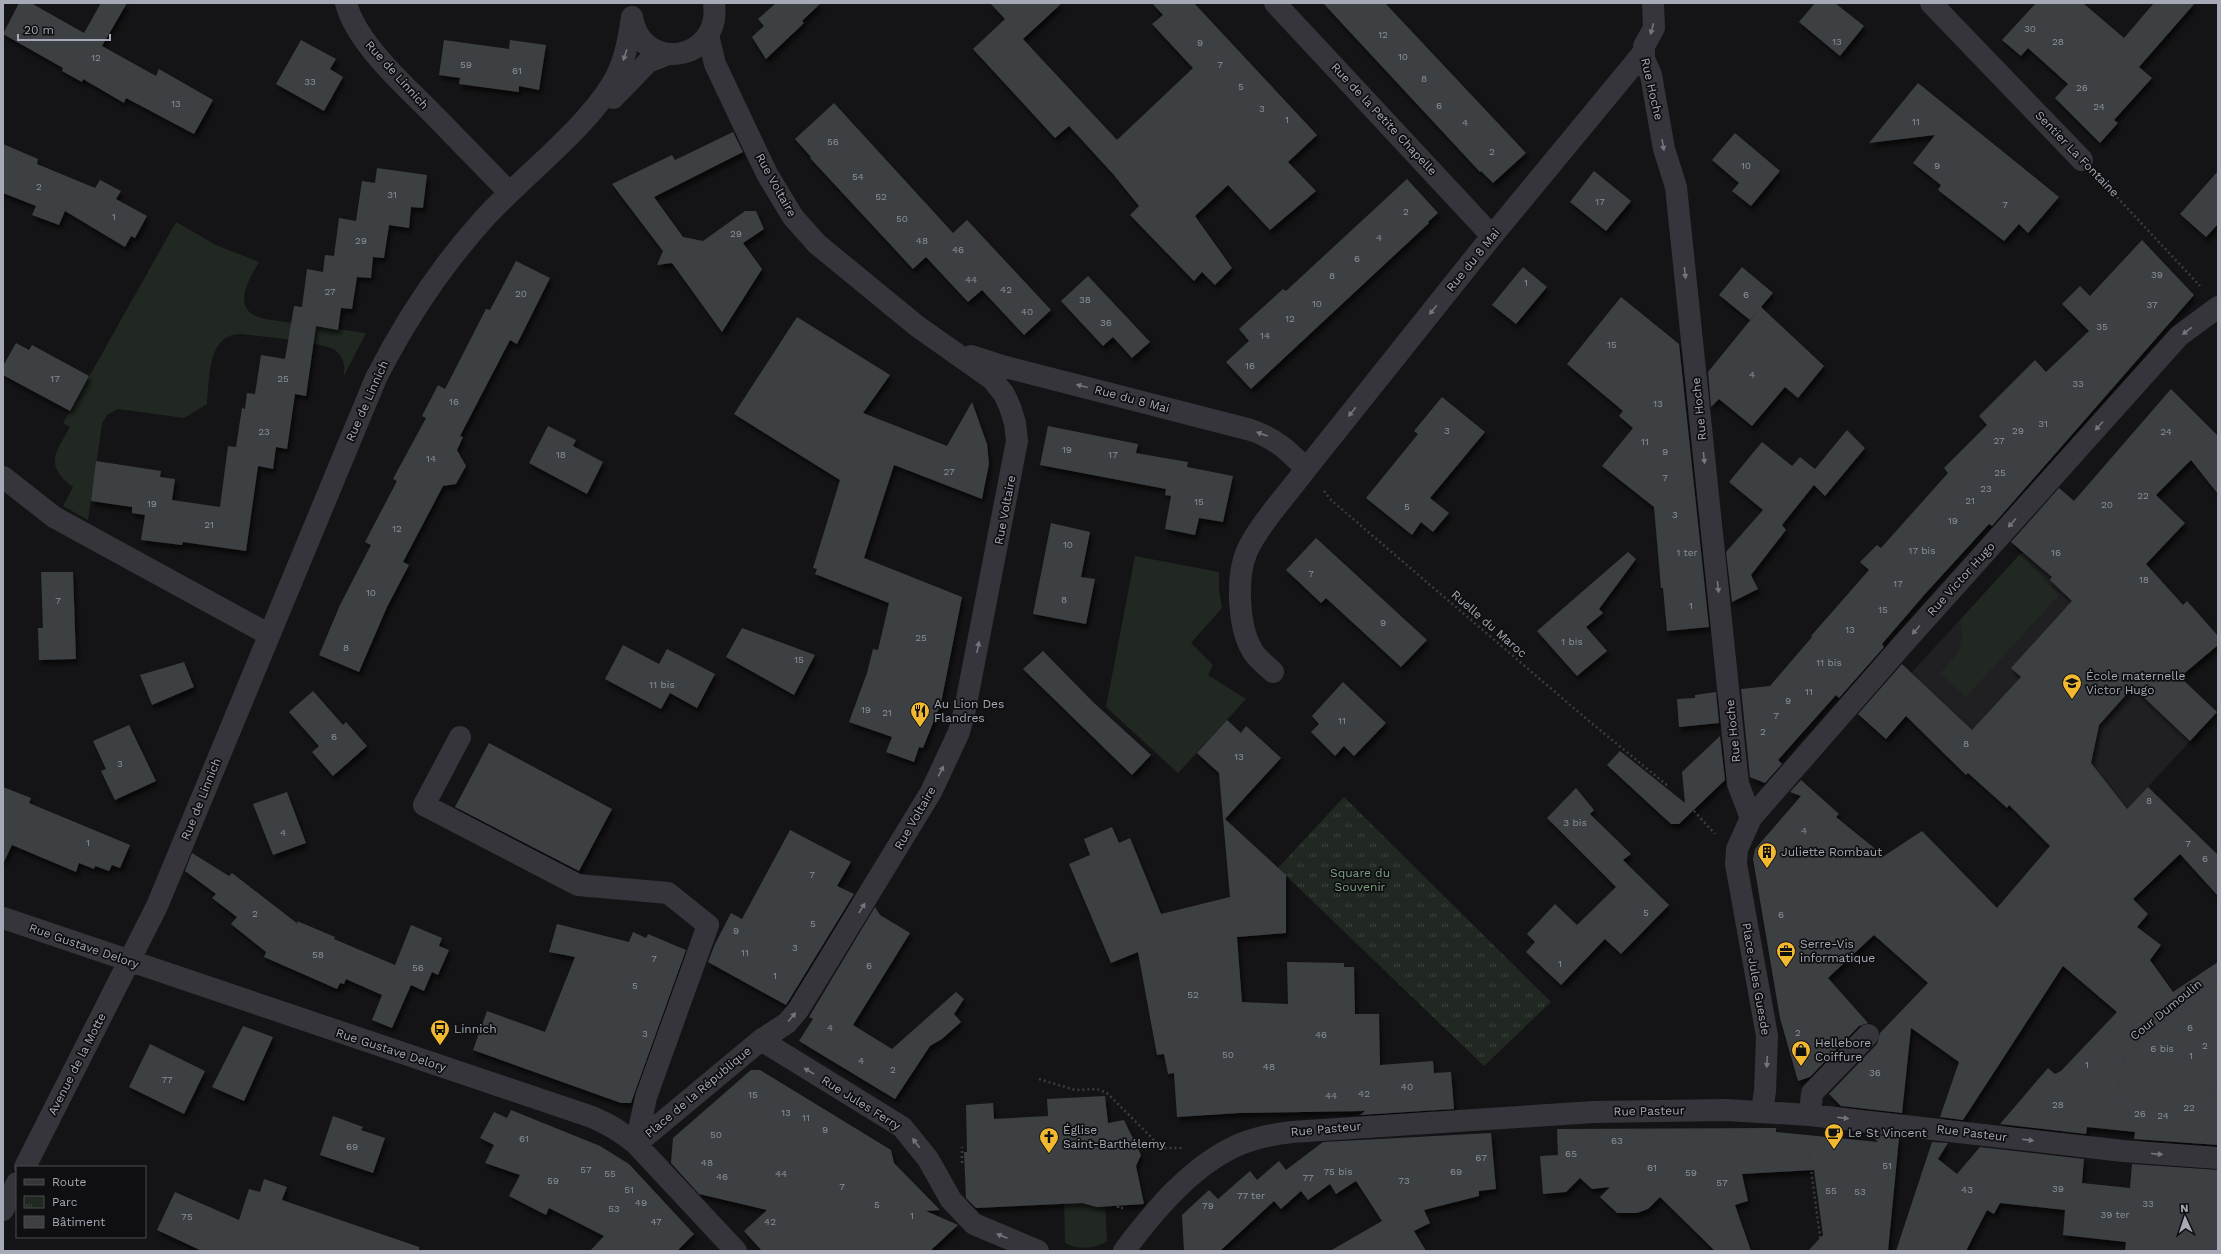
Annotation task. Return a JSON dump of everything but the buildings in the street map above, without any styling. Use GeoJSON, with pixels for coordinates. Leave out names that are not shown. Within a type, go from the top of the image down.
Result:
{"type":"FeatureCollection","features":[{"type":"Feature","properties":{"kind":"street","name":"Rue de Linnich"},"geometry":{"type":"LineString","coordinates":[[346,3],[355,25],[362,36],[404,84],[509,192]]}},
{"type":"Feature","properties":{"kind":"street"},"geometry":{"type":"LineString","coordinates":[[633,10],[638,34],[646,44],[656,51],[668,54],[688,52],[699,45],[712,20],[726,3]]}},
{"type":"Feature","properties":{"kind":"street","name":"Rue de la Petite Chapelle"},"geometry":{"type":"LineString","coordinates":[[1275,3],[1492,236]]}},
{"type":"Feature","properties":{"kind":"street","name":"Rue Hoche"},"geometry":{"type":"LineString","coordinates":[[1653,3],[1654,28],[1643,53],[1646,65],[1651,75],[1667,161],[1676,187],[1738,784],[1751,818]]}},
{"type":"Feature","properties":{"kind":"street","name":"Sentier La Fontaine"},"geometry":{"type":"LineString","coordinates":[[1931,3],[2082,160]]}},
{"type":"Feature","properties":{"kind":"street","name":"Rue de Linnich"},"geometry":{"type":"LineString","coordinates":[[130,962],[159,901],[268,634],[376,378],[398,335],[416,305],[446,264],[482,220],[576,128],[601,99],[617,75],[626,51],[633,10]]}},
{"type":"Feature","properties":{"kind":"street","name":"Rue Voltaire"},"geometry":{"type":"LineString","coordinates":[[712,20],[715,64],[767,174],[780,198],[803,230],[917,326],[992,379],[1004,394],[1015,423],[1017,441],[965,709],[951,751],[931,792],[851,926],[798,1010],[787,1023],[761,1040]]}},
{"type":"Feature","properties":{"kind":"street","name":"Rue du 8 Mai"},"geometry":{"type":"LineString","coordinates":[[1273,672],[1252,650],[1246,630],[1240,599],[1243,564],[1247,551],[1255,537],[1306,469],[1492,236],[1643,53]]}},
{"type":"Feature","properties":{"kind":"street","name":"Rue de Linnich"},"geometry":{"type":"LineString","coordinates":[[576,128],[603,108],[648,62],[668,54]]}},
{"type":"Feature","properties":{"kind":"street","name":"Rue Victor Hugo"},"geometry":{"type":"LineString","coordinates":[[1736,872],[1737,849],[1751,818],[1903,644],[2174,342],[2218,308]]}},
{"type":"Feature","properties":{"kind":"street","name":"Rue du 8 Mai"},"geometry":{"type":"LineString","coordinates":[[949,348],[1002,366],[1251,430],[1268,436],[1283,445],[1306,469]]}},
{"type":"Feature","properties":{"kind":"street"},"geometry":{"type":"LineString","coordinates":[[3,477],[54,517],[268,634]]}},
{"type":"Feature","properties":{"kind":"street"},"geometry":{"type":"LineString","coordinates":[[460,737],[424,805],[578,885],[668,893],[708,925],[646,1097],[636,1144]]}},
{"type":"Feature","properties":{"kind":"street","name":"Place Jules Guesde"},"geometry":{"type":"LineString","coordinates":[[1736,872],[1767,1036],[1765,1091],[1762,1111]]}},
{"type":"Feature","properties":{"kind":"street","name":"Rue Gustave Delory"},"geometry":{"type":"LineString","coordinates":[[3,918],[592,1117],[623,1132],[636,1144],[736,1251]]}},
{"type":"Feature","properties":{"kind":"street","name":"Avenue de la Motte"},"geometry":{"type":"LineString","coordinates":[[26,1166],[130,962]]}},
{"type":"Feature","properties":{"kind":"street"},"geometry":{"type":"LineString","coordinates":[[1810,1115],[1812,1093],[1868,1035]]}},
{"type":"Feature","properties":{"kind":"street","name":"Place de la République"},"geometry":{"type":"LineString","coordinates":[[636,1144],[761,1040]]}},
{"type":"Feature","properties":{"kind":"street","name":"Rue Jules Ferry"},"geometry":{"type":"LineString","coordinates":[[761,1040],[902,1127],[928,1159],[951,1200],[974,1224],[1038,1251]]}},
{"type":"Feature","properties":{"kind":"street","name":"Rue Pasteur"},"geometry":{"type":"LineString","coordinates":[[1124,1251],[1171,1195],[1205,1165],[1238,1145],[1273,1135],[1316,1130],[1594,1112],[1762,1111],[1810,1115],[2103,1148],[2218,1158]]}},
{"type":"Feature","properties":{"kind":"street"},"geometry":{"type":"LineString","coordinates":[[3,1210],[16,1184]]}},
{"type":"Feature","properties":{"kind":"path","name":"Sentier La Fontaine"},"geometry":{"type":"LineString","coordinates":[[2082,160],[2192,276],[2218,308]]}},
{"type":"Feature","properties":{"kind":"path","name":"Ruelle du Maroc"},"geometry":{"type":"LineString","coordinates":[[1306,469],[1331,500],[1558,696],[1668,786]]}},
{"type":"Feature","properties":{"kind":"path","name":"Cour Dumoulin"},"geometry":{"type":"LineString","coordinates":[[2103,1148],[2125,1057],[2136,1044],[2218,980]]}},
{"type":"Feature","properties":{"kind":"path"},"geometry":{"type":"LineString","coordinates":[[1039,1079],[1074,1090],[1097,1089],[1107,1093],[1155,1141],[1165,1148],[1176,1147]]}},
{"type":"Feature","properties":{"kind":"path"},"geometry":{"type":"LineString","coordinates":[[2209,1100],[2218,1084]]}},
{"type":"Feature","properties":{"kind":"path"},"geometry":{"type":"LineString","coordinates":[[1810,1115],[1809,1154],[1822,1251]]}},
{"type":"Feature","properties":{"kind":"path"},"geometry":{"type":"LineString","coordinates":[[962,1147],[962,1165]]}},
{"type":"Feature","properties":{"kind":"shaded area","name":"École maternelle Victor Hugo"},"geometry":{"type":"Polygon","coordinates":[[[2031,543],[2217,712],[2120,817],[1990,748],[1911,673],[2031,543]]]}},
{"type":"Feature","properties":{"kind":"green space"},"geometry":{"type":"Polygon","coordinates":[[[176,222],[216,245],[259,262],[250,278],[244,295],[244,302],[247,309],[254,315],[265,319],[366,333],[343,378],[344,366],[342,359],[335,350],[328,347],[318,344],[261,336],[240,334],[229,336],[221,342],[212,360],[207,404],[184,418],[118,409],[107,415],[102,424],[88,520],[63,506],[73,487],[58,472],[55,466],[55,459],[60,444],[70,427],[63,423],[176,222]]]}},
{"type":"Feature","properties":{"kind":"green space"},"geometry":{"type":"Polygon","coordinates":[[[2020,554],[2059,595],[1966,697],[1940,673],[1959,650],[1962,638],[1960,620],[2020,554]]]}},
{"type":"Feature","properties":{"kind":"green space"},"geometry":{"type":"Polygon","coordinates":[[[1135,556],[1219,572],[1219,590],[1222,608],[1191,643],[1213,665],[1208,675],[1246,699],[1178,773],[1106,707],[1135,556]]]}},
{"type":"Feature","properties":{"kind":"green space","name":"Square du Souvenir"},"geometry":{"type":"Polygon","coordinates":[[[1344,797],[1551,1002],[1484,1066],[1278,868],[1344,797]]]}},
{"type":"Feature","properties":{"kind":"green space"},"geometry":{"type":"Polygon","coordinates":[[[1064,1200],[1075,1203],[1105,1204],[1107,1241],[1097,1246],[1086,1248],[1075,1247],[1065,1243],[1064,1200]]]}},
{"type":"Feature","properties":{"kind":"place","name":"École maternelle Victor Hugo"},"geometry":{"type":"Point","coordinates":[2072,700]}},
{"type":"Feature","properties":{"kind":"place","name":"Au Lion Des Flandres"},"geometry":{"type":"Point","coordinates":[920,728]}},
{"type":"Feature","properties":{"kind":"place","name":"Juliette Rombaut"},"geometry":{"type":"Point","coordinates":[1767,869]}},
{"type":"Feature","properties":{"kind":"place","name":"Serre-Vis informatique"},"geometry":{"type":"Point","coordinates":[1786,968]}},
{"type":"Feature","properties":{"kind":"place","name":"Linnich"},"geometry":{"type":"Point","coordinates":[440,1046]}},
{"type":"Feature","properties":{"kind":"place","name":"Hellebore Coiffure"},"geometry":{"type":"Point","coordinates":[1801,1067]}},
{"type":"Feature","properties":{"kind":"place","name":"Le St Vincent"},"geometry":{"type":"Point","coordinates":[1834,1150]}},
{"type":"Feature","properties":{"kind":"place","name":"Église Saint-Barthélemy"},"geometry":{"type":"Point","coordinates":[1049,1154]}}]}
